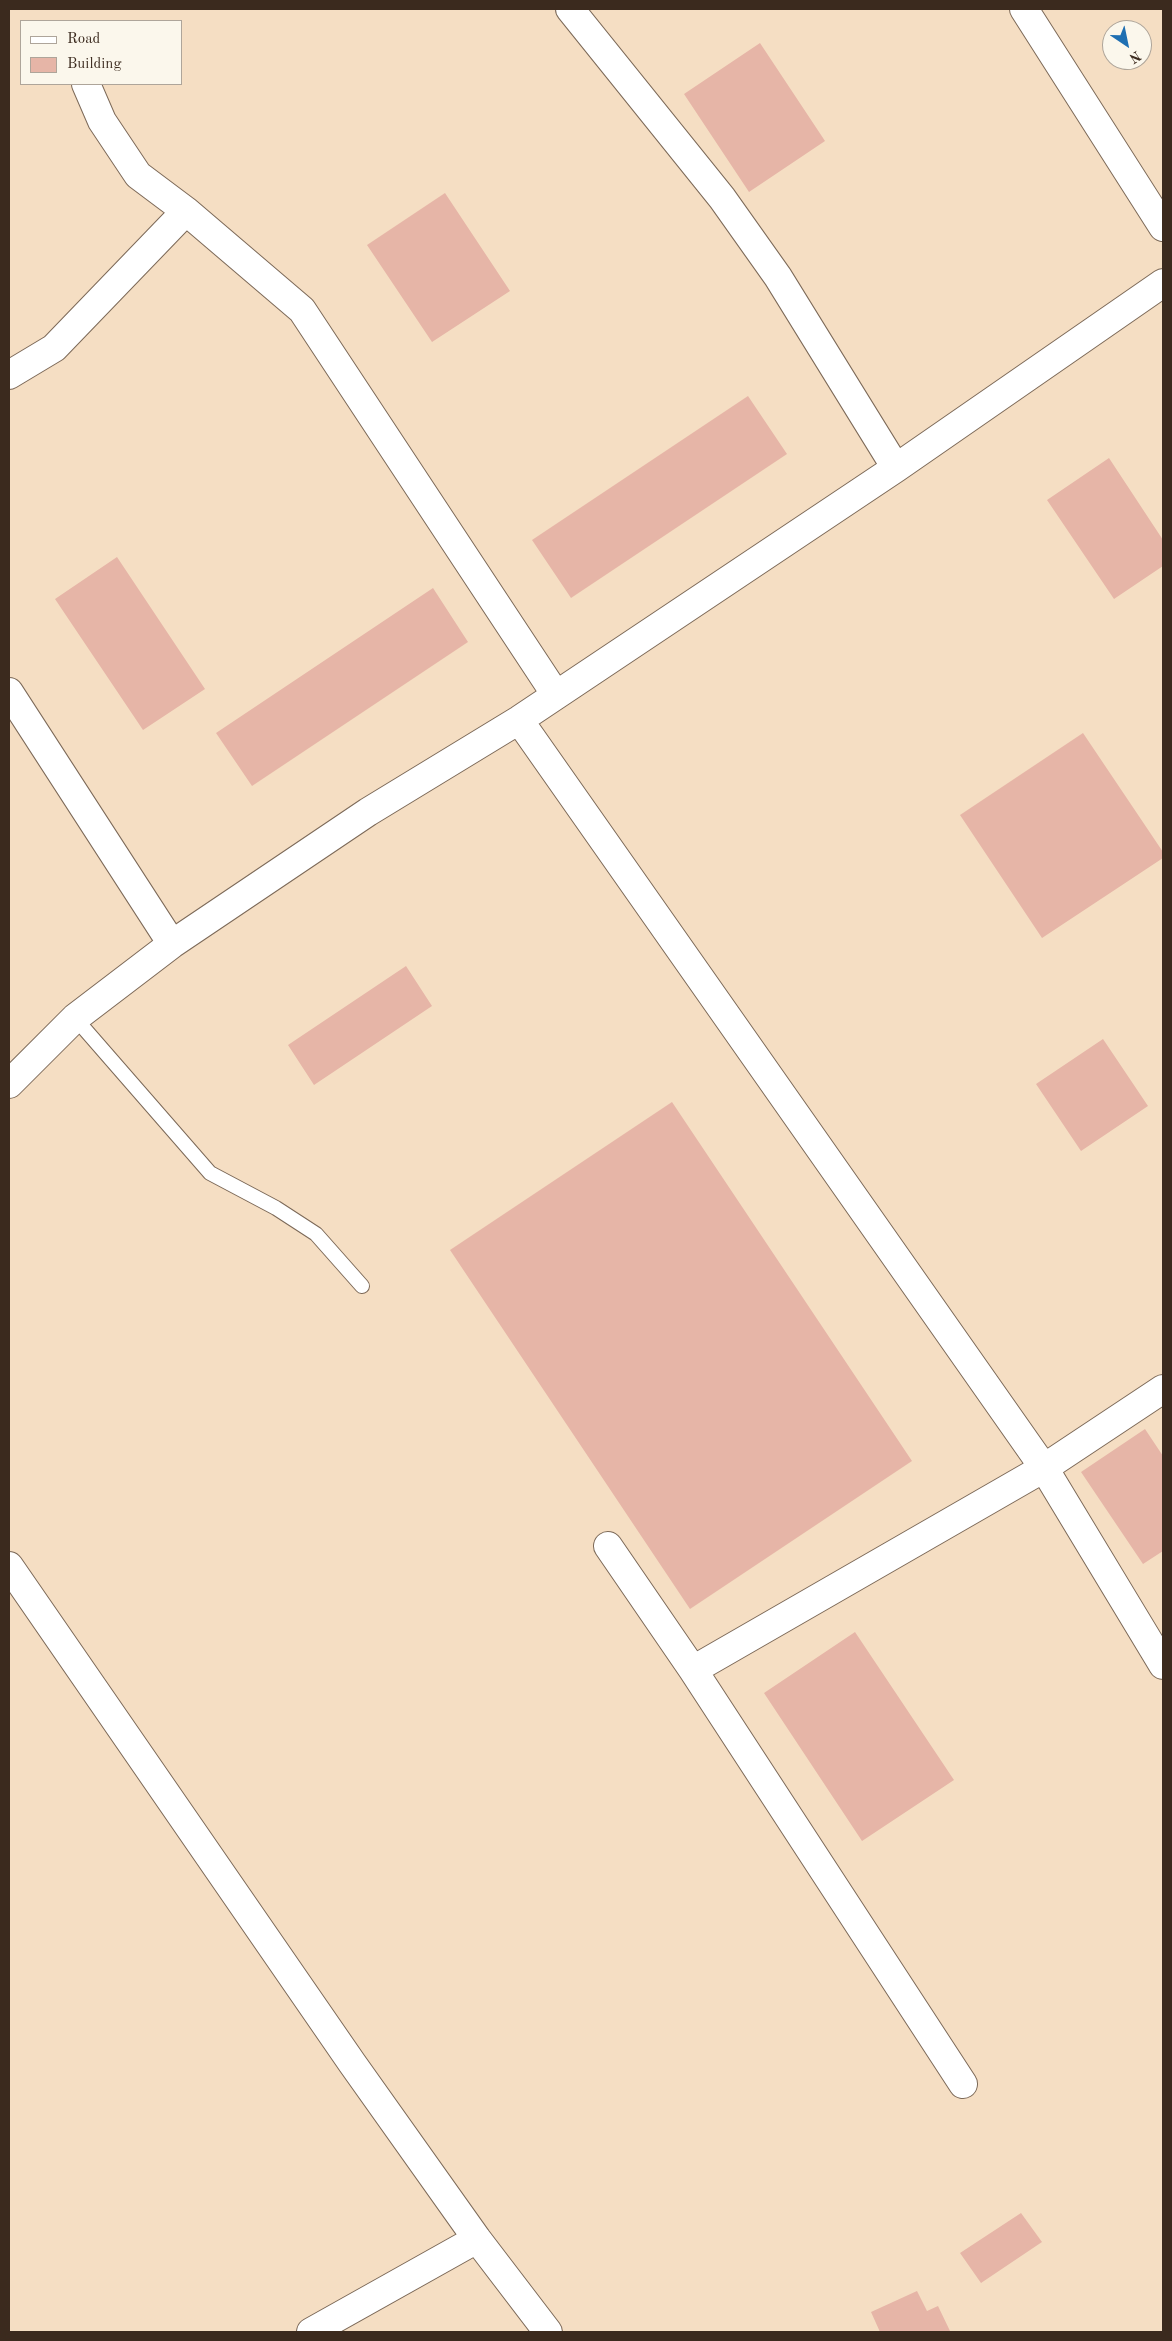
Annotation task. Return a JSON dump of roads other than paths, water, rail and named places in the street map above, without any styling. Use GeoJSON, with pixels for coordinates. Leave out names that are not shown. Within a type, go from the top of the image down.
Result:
{"type":"FeatureCollection","features":[{"type":"Feature","properties":{"kind":"street"},"geometry":{"type":"LineString","coordinates":[[570,9],[722,198],[778,277],[896,468]]}},
{"type":"Feature","properties":{"kind":"street"},"geometry":{"type":"LineString","coordinates":[[1024,9],[1163,227]]}},
{"type":"Feature","properties":{"kind":"street"},"geometry":{"type":"LineString","coordinates":[[86,85],[102,121],[138,175],[186,211],[302,310],[556,695]]}},
{"type":"Feature","properties":{"kind":"street"},"geometry":{"type":"LineString","coordinates":[[9,375],[54,348],[186,211]]}},
{"type":"Feature","properties":{"kind":"street"},"geometry":{"type":"LineString","coordinates":[[9,1084],[75,1018],[172,944],[368,812],[519,720],[896,468],[1163,283]]}},
{"type":"Feature","properties":{"kind":"street"},"geometry":{"type":"LineString","coordinates":[[9,692],[172,944]]}},
{"type":"Feature","properties":{"kind":"street"},"geometry":{"type":"LineString","coordinates":[[519,720],[1044,1468],[1163,1665]]}},
{"type":"Feature","properties":{"kind":"street"},"geometry":{"type":"LineString","coordinates":[[693,1670],[1044,1468],[1163,1389]]}},
{"type":"Feature","properties":{"kind":"street"},"geometry":{"type":"LineString","coordinates":[[608,1546],[693,1670],[963,2084]]}},
{"type":"Feature","properties":{"kind":"street"},"geometry":{"type":"LineString","coordinates":[[11,1576],[352,2063],[478,2239],[548,2332]]}},
{"type":"Feature","properties":{"kind":"street"},"geometry":{"type":"LineString","coordinates":[[311,2332],[478,2239]]}},
{"type":"Feature","properties":{"kind":"lane"},"geometry":{"type":"LineString","coordinates":[[75,1018],[210,1174],[276,1208],[316,1234],[362,1286]]}}]}
